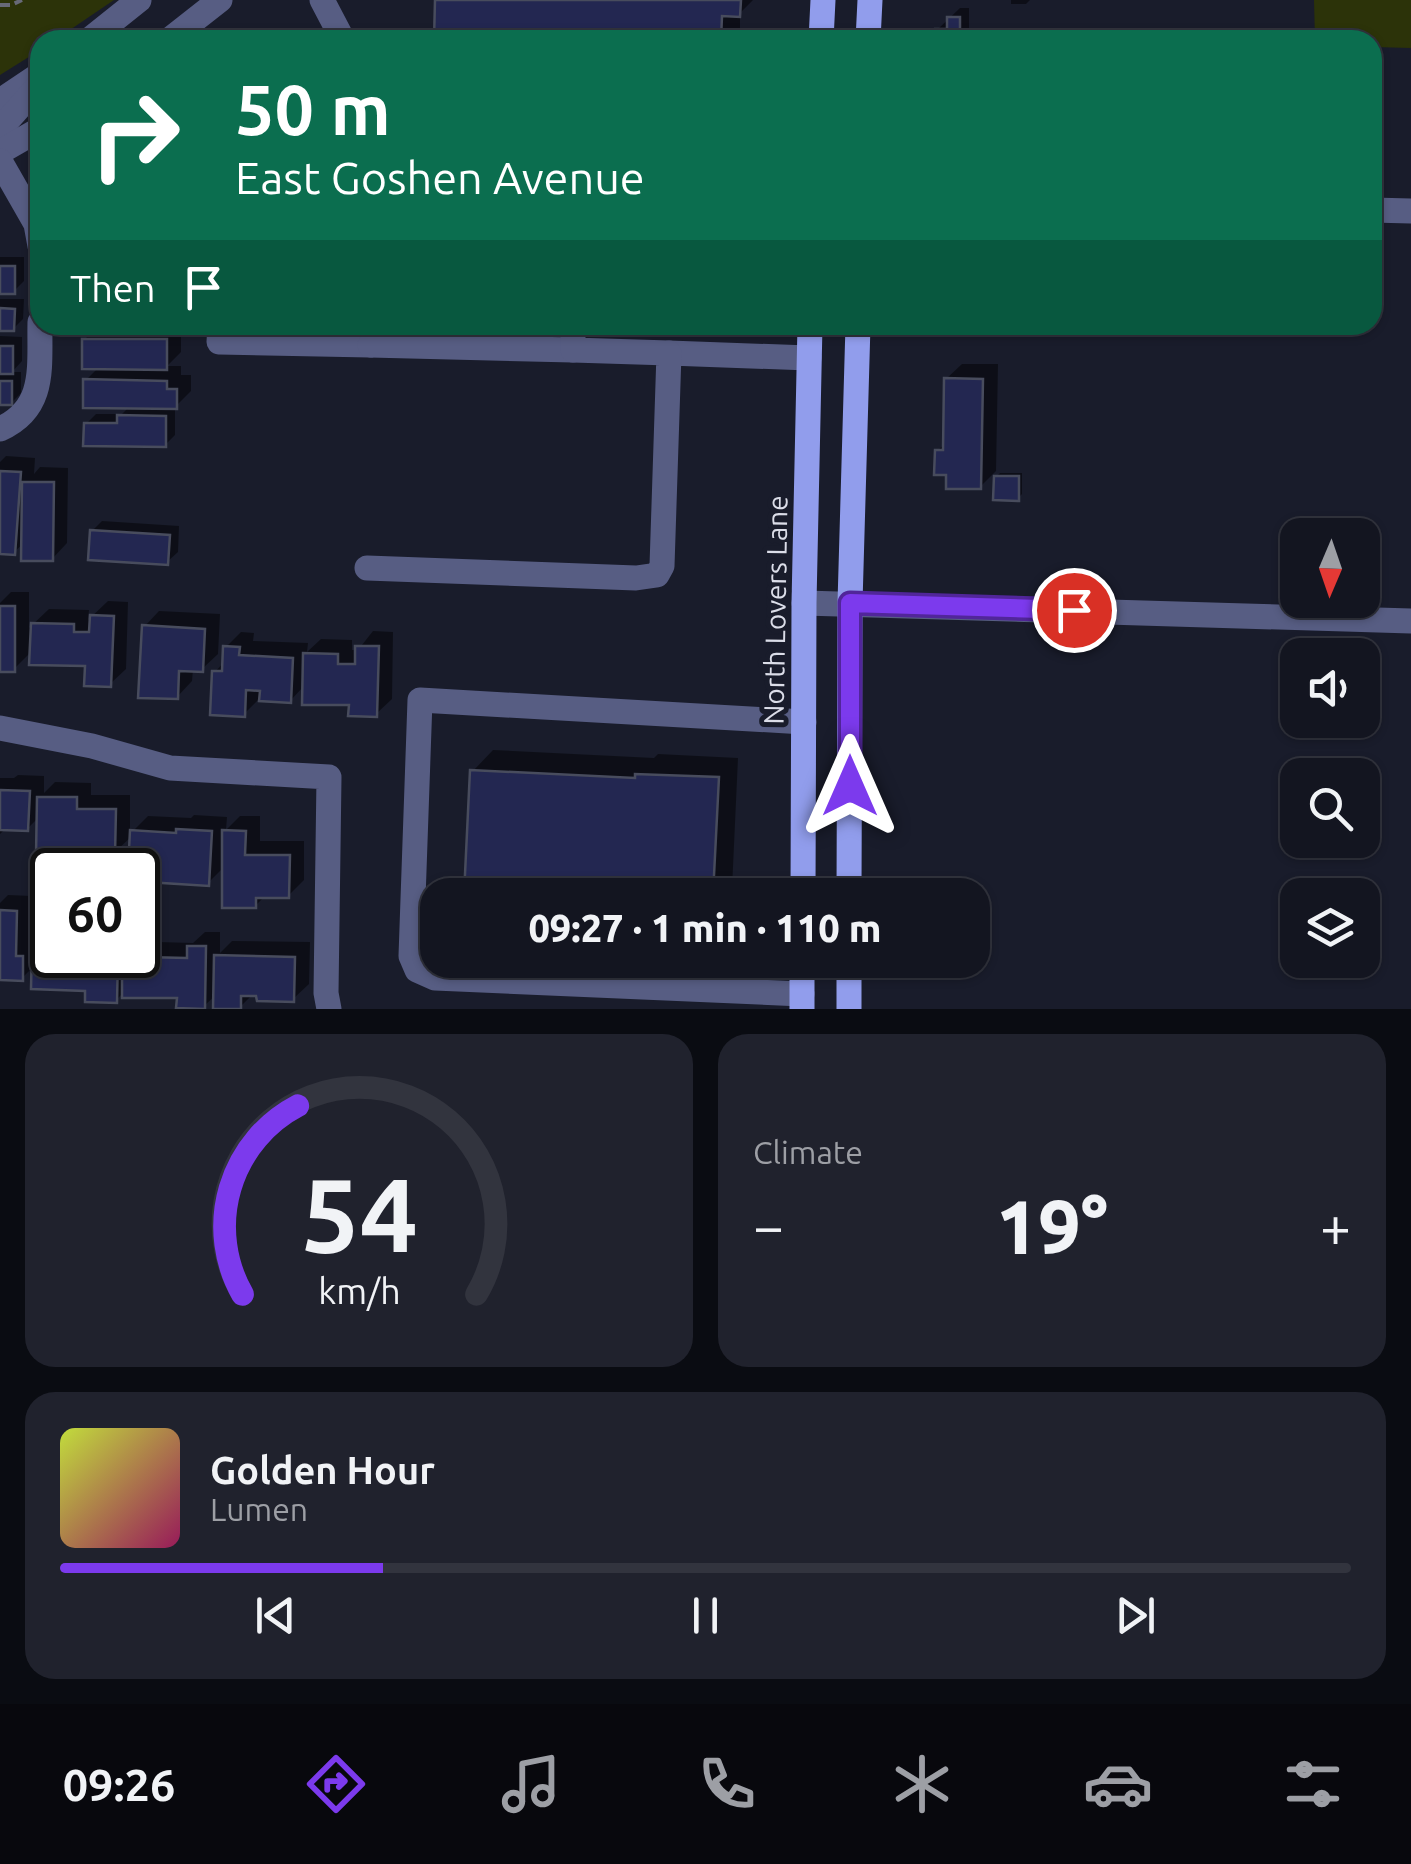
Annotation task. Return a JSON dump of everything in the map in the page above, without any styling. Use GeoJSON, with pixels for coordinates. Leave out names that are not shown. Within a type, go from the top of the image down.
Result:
{"type":"FeatureCollection","features":[{"type":"Feature","properties":{"kind":"main road"},"geometry":{"type":"LineString","coordinates":[[822,30],[823,0]]}},
{"type":"Feature","properties":{"kind":"main road"},"geometry":{"type":"LineString","coordinates":[[868,30],[870,0]]}},
{"type":"Feature","properties":{"kind":"main road","name":"North Lovers Lane"},"geometry":{"type":"LineString","coordinates":[[802,878],[810,335]]}},
{"type":"Feature","properties":{"kind":"main road"},"geometry":{"type":"LineString","coordinates":[[849,878],[850,603],[858,335]]}},
{"type":"Feature","properties":{"kind":"main road"},"geometry":{"type":"LineString","coordinates":[[849,978],[849,1009]]}},
{"type":"Feature","properties":{"kind":"street"},"geometry":{"type":"LineString","coordinates":[[101,30],[139,0]]}},
{"type":"Feature","properties":{"kind":"street"},"geometry":{"type":"LineString","coordinates":[[182,30],[220,0]]}},
{"type":"Feature","properties":{"kind":"street"},"geometry":{"type":"LineString","coordinates":[[322,0],[338,30]]}},
{"type":"Feature","properties":{"kind":"street"},"geometry":{"type":"LineString","coordinates":[[0,101],[30,81]]}},
{"type":"Feature","properties":{"kind":"street"},"geometry":{"type":"LineString","coordinates":[[0,129],[30,95]]}},
{"type":"Feature","properties":{"kind":"street"},"geometry":{"type":"LineString","coordinates":[[0,152],[30,135]]}},
{"type":"Feature","properties":{"kind":"street"},"geometry":{"type":"LineString","coordinates":[[0,161],[30,214]]}},
{"type":"Feature","properties":{"kind":"street"},"geometry":{"type":"LineString","coordinates":[[1382,210],[1411,210]]}},
{"type":"Feature","properties":{"kind":"street"},"geometry":{"type":"LineString","coordinates":[[0,430],[13,424],[31,405],[38,387],[40,335]]}},
{"type":"Feature","properties":{"kind":"street"},"geometry":{"type":"LineString","coordinates":[[219,335],[219,342],[371,335],[573,338],[669,353],[809,358]]}},
{"type":"Feature","properties":{"kind":"street"},"geometry":{"type":"LineString","coordinates":[[367,568],[636,578],[656,574],[662,566],[669,353]]}},
{"type":"Feature","properties":{"kind":"street"},"geometry":{"type":"LineString","coordinates":[[804,602],[1411,621]]}},
{"type":"Feature","properties":{"kind":"street"},"geometry":{"type":"LineString","coordinates":[[802,1002],[436,978],[417,970],[411,956],[420,700],[804,722]]}},
{"type":"Feature","properties":{"kind":"street"},"geometry":{"type":"LineString","coordinates":[[0,728],[92,746],[170,768],[329,777],[329,1009]]}},
{"type":"Feature","properties":{"kind":"path"},"geometry":{"type":"LineString","coordinates":[[0,5],[22,0]]}},
{"type":"Feature","properties":{"kind":"green space"},"geometry":{"type":"Polygon","coordinates":[[[0,0],[114,0],[70,30],[30,30],[30,56],[0,75],[0,0]]]}},
{"type":"Feature","properties":{"kind":"green space"},"geometry":{"type":"Polygon","coordinates":[[[1314,0],[1411,0],[1411,48],[1382,47],[1382,30],[1315,30],[1314,0]]]}},
{"type":"Feature","properties":{"kind":"building"},"geometry":{"type":"Polygon","coordinates":[[[435,0],[741,0],[740,17],[722,16],[721,30],[434,30],[435,0]]]}},
{"type":"Feature","properties":{"kind":"building"},"geometry":{"type":"Polygon","coordinates":[[[947,17],[960,17],[960,30],[935,30],[947,29],[947,17]]]}},
{"type":"Feature","properties":{"kind":"building"},"geometry":{"type":"Polygon","coordinates":[[[0,266],[15,266],[15,294],[0,294],[0,266]]]}},
{"type":"Feature","properties":{"kind":"building"},"geometry":{"type":"Polygon","coordinates":[[[0,308],[15,309],[14,331],[0,331],[0,308]]]}},
{"type":"Feature","properties":{"kind":"building"},"geometry":{"type":"Polygon","coordinates":[[[82,339],[167,339],[167,370],[82,369],[82,339]]]}},
{"type":"Feature","properties":{"kind":"building"},"geometry":{"type":"Polygon","coordinates":[[[0,346],[13,346],[13,374],[0,374],[0,346]]]}},
{"type":"Feature","properties":{"kind":"building"},"geometry":{"type":"Polygon","coordinates":[[[944,378],[983,379],[981,489],[946,489],[946,475],[934,475],[935,450],[943,450],[944,378]]]}},
{"type":"Feature","properties":{"kind":"building"},"geometry":{"type":"Polygon","coordinates":[[[83,379],[167,381],[167,389],[177,389],[177,409],[83,408],[83,379]]]}},
{"type":"Feature","properties":{"kind":"building"},"geometry":{"type":"Polygon","coordinates":[[[0,381],[12,381],[12,405],[0,405],[0,381]]]}},
{"type":"Feature","properties":{"kind":"building"},"geometry":{"type":"Polygon","coordinates":[[[117,415],[166,416],[166,447],[83,446],[84,423],[117,423],[117,415]]]}},
{"type":"Feature","properties":{"kind":"building"},"geometry":{"type":"Polygon","coordinates":[[[0,471],[21,472],[15,555],[0,554],[0,471]]]}},
{"type":"Feature","properties":{"kind":"building"},"geometry":{"type":"Polygon","coordinates":[[[994,476],[1019,476],[1019,501],[993,500],[994,476]]]}},
{"type":"Feature","properties":{"kind":"building"},"geometry":{"type":"Polygon","coordinates":[[[22,482],[54,482],[53,561],[21,561],[22,482]]]}},
{"type":"Feature","properties":{"kind":"building"},"geometry":{"type":"Polygon","coordinates":[[[90,530],[170,535],[168,565],[88,560],[90,530]]]}},
{"type":"Feature","properties":{"kind":"building"},"geometry":{"type":"Polygon","coordinates":[[[0,606],[15,606],[15,672],[0,672],[0,606]]]}},
{"type":"Feature","properties":{"kind":"building"},"geometry":{"type":"Polygon","coordinates":[[[90,615],[114,616],[111,687],[84,686],[85,666],[29,665],[31,623],[74,624],[74,632],[89,632],[90,615]]]}},
{"type":"Feature","properties":{"kind":"building"},"geometry":{"type":"Polygon","coordinates":[[[142,625],[205,629],[203,672],[179,671],[178,699],[138,698],[142,625]]]}},
{"type":"Feature","properties":{"kind":"building"},"geometry":{"type":"Polygon","coordinates":[[[223,646],[240,647],[239,655],[293,658],[291,703],[259,701],[260,691],[246,690],[245,717],[210,715],[212,671],[222,671],[223,646]]]}},
{"type":"Feature","properties":{"kind":"building"},"geometry":{"type":"Polygon","coordinates":[[[355,646],[379,646],[377,717],[348,716],[349,705],[302,705],[303,653],[338,654],[338,664],[355,664],[355,646]]]}},
{"type":"Feature","properties":{"kind":"building"},"geometry":{"type":"Polygon","coordinates":[[[470,770],[635,778],[635,774],[719,777],[714,878],[465,878],[470,770]]]}},
{"type":"Feature","properties":{"kind":"building"},"geometry":{"type":"Polygon","coordinates":[[[0,790],[30,791],[28,831],[0,830],[0,790]]]}},
{"type":"Feature","properties":{"kind":"building"},"geometry":{"type":"Polygon","coordinates":[[[37,797],[77,797],[77,809],[116,809],[115,848],[36,848],[37,797]]]}},
{"type":"Feature","properties":{"kind":"building"},"geometry":{"type":"Polygon","coordinates":[[[176,829],[212,831],[209,886],[160,883],[160,848],[129,848],[130,830],[176,833],[176,829]]]}},
{"type":"Feature","properties":{"kind":"building"},"geometry":{"type":"Polygon","coordinates":[[[222,830],[246,831],[245,855],[290,855],[289,898],[256,898],[256,908],[222,908],[222,830]]]}},
{"type":"Feature","properties":{"kind":"building"},"geometry":{"type":"Polygon","coordinates":[[[0,910],[17,911],[16,956],[23,956],[23,981],[0,980],[0,910]]]}},
{"type":"Feature","properties":{"kind":"building"},"geometry":{"type":"Polygon","coordinates":[[[187,946],[206,946],[205,1009],[176,1008],[177,998],[122,998],[122,978],[160,978],[160,957],[187,958],[187,946]]]}},
{"type":"Feature","properties":{"kind":"building"},"geometry":{"type":"Polygon","coordinates":[[[214,955],[295,957],[294,1002],[257,1001],[256,996],[241,996],[241,1009],[213,1009],[214,955]]]}},
{"type":"Feature","properties":{"kind":"building"},"geometry":{"type":"Polygon","coordinates":[[[31,978],[118,978],[117,1003],[85,1002],[85,991],[31,989],[31,978]]]}},
{"type":"Feature","properties":{"kind":"route"},"geometry":{"type":"LineString","coordinates":[[850,786],[850,603],[1074,610]]}}]}
